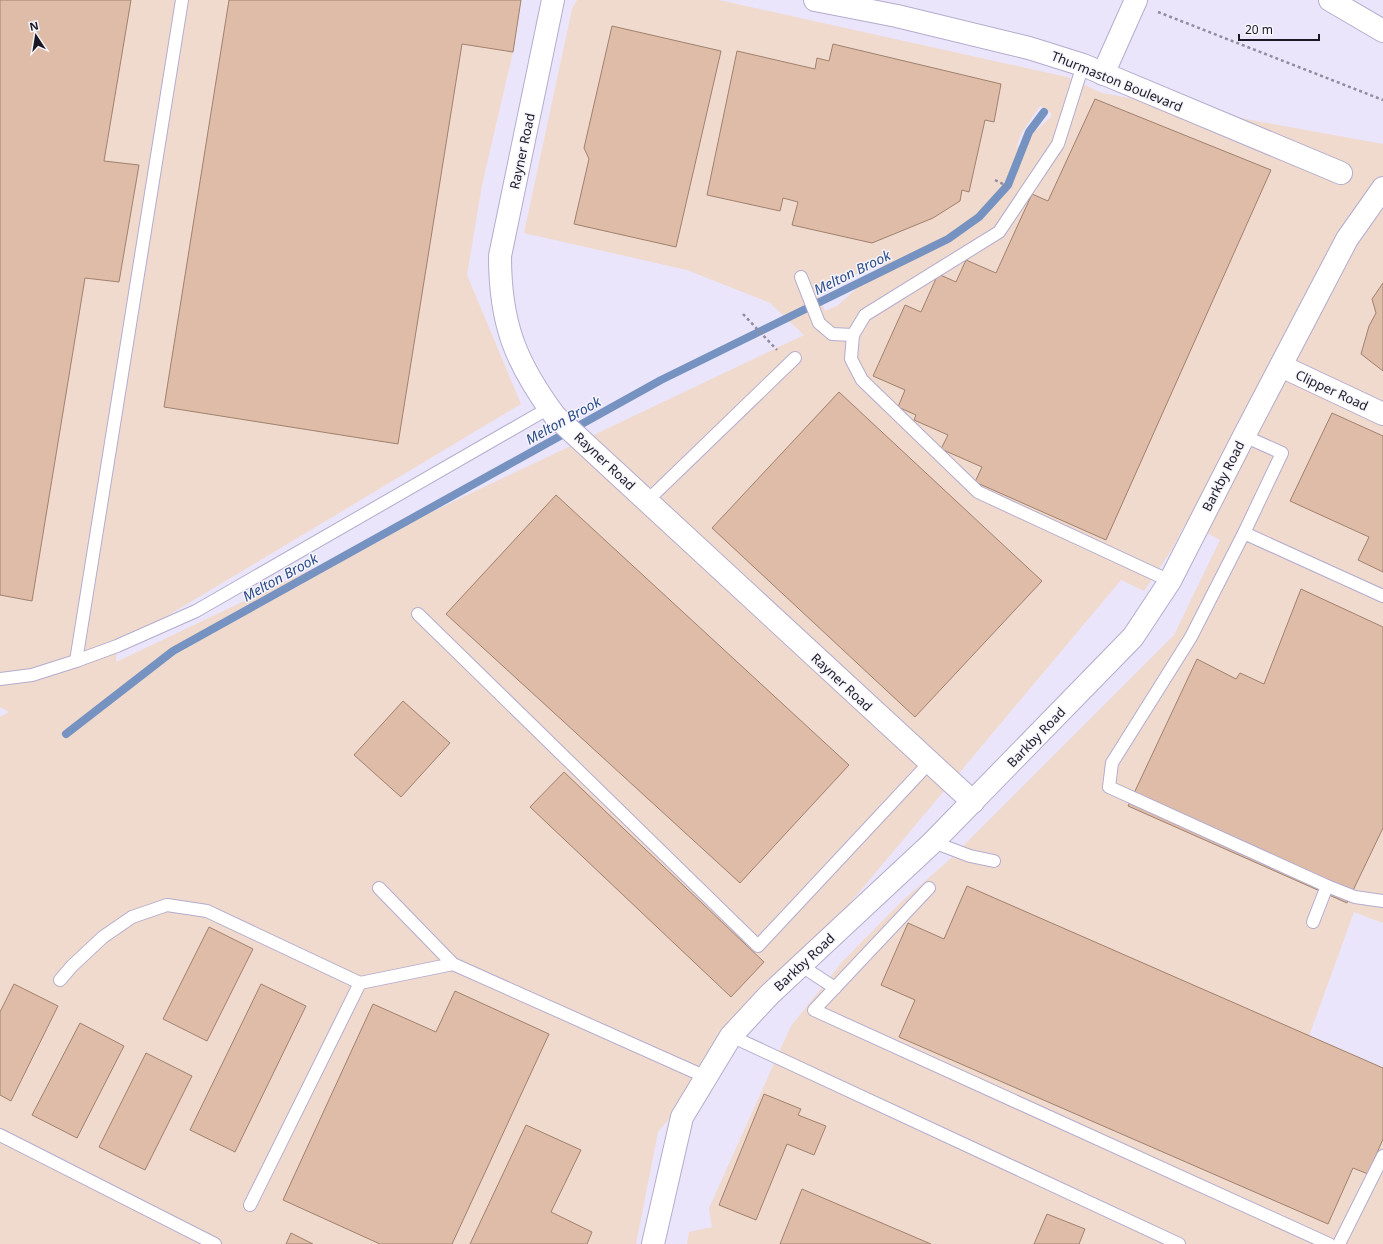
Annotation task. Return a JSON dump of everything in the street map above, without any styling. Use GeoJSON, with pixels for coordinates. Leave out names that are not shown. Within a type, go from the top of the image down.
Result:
{"type":"FeatureCollection","features":[{"type":"Feature","properties":{"kind":"main road","name":"Rayner Road"},"geometry":{"type":"LineString","coordinates":[[553,0],[500,256],[500,289],[507,326],[516,353],[552,412],[974,802]]}},
{"type":"Feature","properties":{"kind":"main road","name":"Thurmaston Boulevard"},"geometry":{"type":"LineString","coordinates":[[815,0],[897,16],[1029,48],[1083,65],[1341,173]]}},
{"type":"Feature","properties":{"kind":"main road"},"geometry":{"type":"LineString","coordinates":[[1330,0],[1383,31]]}},
{"type":"Feature","properties":{"kind":"main road"},"geometry":{"type":"LineString","coordinates":[[1103,74],[1135,1]]}},
{"type":"Feature","properties":{"kind":"main road","name":"Barkby Road"},"geometry":{"type":"LineString","coordinates":[[653,1244],[682,1117],[731,1036],[800,965],[974,802],[1132,637],[1170,581],[1347,239],[1383,188]]}},
{"type":"Feature","properties":{"kind":"main road","name":"Clipper Road"},"geometry":{"type":"LineString","coordinates":[[1281,366],[1383,414]]}},
{"type":"Feature","properties":{"kind":"lane"},"geometry":{"type":"LineString","coordinates":[[76,661],[182,0]]}},
{"type":"Feature","properties":{"kind":"lane"},"geometry":{"type":"LineString","coordinates":[[1083,65],[1058,144],[999,232],[865,315],[853,335],[851,359],[862,380],[978,492],[1170,581]]}},
{"type":"Feature","properties":{"kind":"lane"},"geometry":{"type":"LineString","coordinates":[[801,277],[819,323],[832,334],[853,335]]}},
{"type":"Feature","properties":{"kind":"lane"},"geometry":{"type":"LineString","coordinates":[[648,501],[795,358]]}},
{"type":"Feature","properties":{"kind":"lane"},"geometry":{"type":"LineString","coordinates":[[0,679],[32,675],[76,661],[117,646],[196,611],[552,412]]}},
{"type":"Feature","properties":{"kind":"lane"},"geometry":{"type":"LineString","coordinates":[[1244,436],[1282,453],[1244,533],[1191,637],[1112,763],[1109,787],[1327,886],[1355,897],[1383,901]]}},
{"type":"Feature","properties":{"kind":"lane"},"geometry":{"type":"LineString","coordinates":[[1244,533],[1383,596]]}},
{"type":"Feature","properties":{"kind":"lane"},"geometry":{"type":"LineString","coordinates":[[418,614],[758,946],[930,762]]}},
{"type":"Feature","properties":{"kind":"lane"},"geometry":{"type":"LineString","coordinates":[[933,842],[970,856],[994,861]]}},
{"type":"Feature","properties":{"kind":"lane"},"geometry":{"type":"LineString","coordinates":[[1312,922],[1327,886]]}},
{"type":"Feature","properties":{"kind":"lane"},"geometry":{"type":"LineString","coordinates":[[379,888],[453,964],[706,1077]]}},
{"type":"Feature","properties":{"kind":"lane"},"geometry":{"type":"LineString","coordinates":[[930,888],[814,1010],[1329,1244]]}},
{"type":"Feature","properties":{"kind":"lane"},"geometry":{"type":"LineString","coordinates":[[60,980],[72,966],[103,937],[132,916],[167,904],[206,911],[360,983],[453,964]]}},
{"type":"Feature","properties":{"kind":"lane"},"geometry":{"type":"LineString","coordinates":[[800,965],[835,988]]}},
{"type":"Feature","properties":{"kind":"lane"},"geometry":{"type":"LineString","coordinates":[[250,1205],[360,983]]}},
{"type":"Feature","properties":{"kind":"lane"},"geometry":{"type":"LineString","coordinates":[[731,1036],[1179,1244]]}},
{"type":"Feature","properties":{"kind":"lane"},"geometry":{"type":"LineString","coordinates":[[0,1135],[215,1244]]}},
{"type":"Feature","properties":{"kind":"lane"},"geometry":{"type":"LineString","coordinates":[[1339,1244],[1383,1156]]}},
{"type":"Feature","properties":{"kind":"path"},"geometry":{"type":"LineString","coordinates":[[1135,1],[1383,100]]}},
{"type":"Feature","properties":{"kind":"path"},"geometry":{"type":"LineString","coordinates":[[743,314],[771,344]]}},
{"type":"Feature","properties":{"kind":"shaded area"},"geometry":{"type":"Polygon","coordinates":[[[0,0],[521,0],[513,52],[482,185],[467,275],[521,404],[117,646],[116,662],[804,335],[770,303],[687,270],[524,233],[572,9],[577,0],[719,0],[1067,77],[1102,93],[1383,144],[1383,923],[1354,912],[1309,1036],[1383,1068],[1383,1244],[687,1244],[689,1232],[712,1227],[709,1208],[791,1026],[842,962],[902,901],[948,861],[1174,635],[1220,540],[1186,522],[1171,551],[1144,591],[1121,580],[658,1132],[636,1244],[0,1244],[0,717],[9,712],[0,707],[0,0]],[[1040,106],[1022,132],[1016,148],[1051,117],[1051,113],[1040,106]],[[891,258],[817,292],[825,311],[837,306],[891,258]]]}},
{"type":"Feature","properties":{"kind":"building"},"geometry":{"type":"Polygon","coordinates":[[[0,0],[131,0],[104,161],[139,165],[119,282],[85,278],[32,601],[0,595],[0,0]]]}},
{"type":"Feature","properties":{"kind":"building"},"geometry":{"type":"Polygon","coordinates":[[[229,0],[521,0],[513,52],[462,44],[398,444],[164,407],[229,0]]]}},
{"type":"Feature","properties":{"kind":"building"},"geometry":{"type":"Polygon","coordinates":[[[612,26],[721,51],[676,247],[574,224],[589,159],[584,148],[612,26]]]}},
{"type":"Feature","properties":{"kind":"building"},"geometry":{"type":"Polygon","coordinates":[[[833,44],[1001,84],[994,122],[985,120],[969,192],[962,190],[960,201],[933,218],[872,243],[792,225],[798,202],[783,198],[780,211],[707,195],[737,51],[815,69],[817,58],[829,61],[833,44]]]}},
{"type":"Feature","properties":{"kind":"building"},"geometry":{"type":"Polygon","coordinates":[[[1095,99],[1271,170],[1106,540],[975,482],[982,467],[941,449],[948,435],[914,420],[916,415],[898,407],[905,390],[873,376],[905,305],[921,312],[938,274],[956,282],[966,260],[996,273],[1032,194],[1048,201],[1095,99]]]}},
{"type":"Feature","properties":{"kind":"building"},"geometry":{"type":"Polygon","coordinates":[[[1383,283],[1383,371],[1361,354],[1369,326],[1376,313],[1372,299],[1383,283]]]}},
{"type":"Feature","properties":{"kind":"building"},"geometry":{"type":"Polygon","coordinates":[[[839,392],[1042,581],[915,717],[712,528],[839,392]]]}},
{"type":"Feature","properties":{"kind":"building"},"geometry":{"type":"Polygon","coordinates":[[[1332,413],[1383,436],[1383,572],[1358,560],[1369,537],[1290,501],[1332,413]]]}},
{"type":"Feature","properties":{"kind":"building"},"geometry":{"type":"Polygon","coordinates":[[[556,495],[849,765],[740,883],[446,614],[556,495]]]}},
{"type":"Feature","properties":{"kind":"building"},"geometry":{"type":"Polygon","coordinates":[[[1301,589],[1383,627],[1383,828],[1347,903],[1128,806],[1197,659],[1236,679],[1240,673],[1264,684],[1301,589]]]}},
{"type":"Feature","properties":{"kind":"building"},"geometry":{"type":"Polygon","coordinates":[[[403,701],[450,743],[401,797],[354,755],[403,701]]]}},
{"type":"Feature","properties":{"kind":"building"},"geometry":{"type":"Polygon","coordinates":[[[564,772],[764,962],[731,997],[530,807],[564,772]]]}},
{"type":"Feature","properties":{"kind":"building"},"geometry":{"type":"Polygon","coordinates":[[[967,886],[1383,1068],[1383,1139],[1368,1174],[1353,1168],[1328,1224],[899,1037],[915,1000],[881,985],[908,923],[944,939],[967,886]]]}},
{"type":"Feature","properties":{"kind":"building"},"geometry":{"type":"Polygon","coordinates":[[[209,927],[253,949],[207,1041],[163,1019],[209,927]]]}},
{"type":"Feature","properties":{"kind":"building"},"geometry":{"type":"Polygon","coordinates":[[[14,984],[58,1006],[11,1101],[0,1095],[0,1012],[14,984]]]}},
{"type":"Feature","properties":{"kind":"building"},"geometry":{"type":"Polygon","coordinates":[[[261,984],[306,1006],[235,1152],[190,1130],[261,984]]]}},
{"type":"Feature","properties":{"kind":"building"},"geometry":{"type":"Polygon","coordinates":[[[455,991],[549,1034],[452,1244],[380,1244],[283,1200],[373,1004],[436,1032],[455,991]]]}},
{"type":"Feature","properties":{"kind":"building"},"geometry":{"type":"Polygon","coordinates":[[[80,1023],[124,1046],[77,1138],[32,1115],[80,1023]]]}},
{"type":"Feature","properties":{"kind":"building"},"geometry":{"type":"Polygon","coordinates":[[[146,1053],[192,1076],[145,1170],[99,1147],[146,1053]]]}},
{"type":"Feature","properties":{"kind":"building"},"geometry":{"type":"Polygon","coordinates":[[[764,1094],[801,1109],[798,1115],[826,1126],[814,1155],[787,1144],[756,1220],[719,1205],[764,1094]]]}},
{"type":"Feature","properties":{"kind":"building"},"geometry":{"type":"Polygon","coordinates":[[[526,1125],[581,1150],[551,1212],[592,1232],[587,1244],[470,1244],[526,1125]]]}},
{"type":"Feature","properties":{"kind":"building"},"geometry":{"type":"Polygon","coordinates":[[[802,1189],[931,1244],[780,1244],[802,1189]]]}},
{"type":"Feature","properties":{"kind":"building"},"geometry":{"type":"Polygon","coordinates":[[[1047,1214],[1085,1229],[1079,1244],[1034,1244],[1047,1214]]]}},
{"type":"Feature","properties":{"kind":"building"},"geometry":{"type":"Polygon","coordinates":[[[291,1233],[313,1244],[286,1244],[291,1233]]]}},
{"type":"Feature","properties":{"kind":"waterway","name":"Melton Brook"},"geometry":{"type":"LineString","coordinates":[[66,734],[173,651],[661,380],[948,239],[979,217],[1008,185],[1029,132],[1044,112]]}}]}
